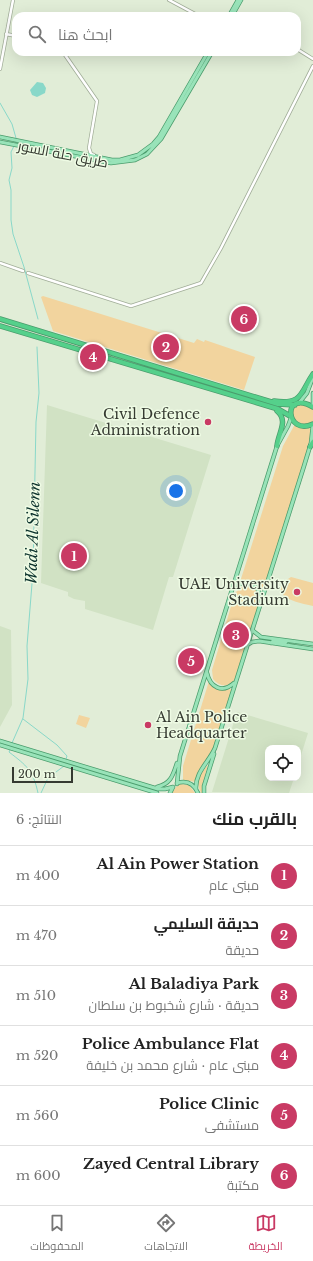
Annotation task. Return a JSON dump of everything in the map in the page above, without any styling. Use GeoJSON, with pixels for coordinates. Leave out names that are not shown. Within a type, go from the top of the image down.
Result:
{"type":"FeatureCollection","features":[{"type":"Feature","properties":{"kind":"highway"},"geometry":{"type":"LineString","coordinates":[[0,319],[266,401],[283,405],[297,404],[313,406]]}},
{"type":"Feature","properties":{"kind":"highway"},"geometry":{"type":"LineString","coordinates":[[0,326],[271,407],[290,417],[300,425],[308,426],[313,424]]}},
{"type":"Feature","properties":{"kind":"highway"},"geometry":{"type":"LineString","coordinates":[[266,401],[286,402],[295,400],[304,392],[313,375]]}},
{"type":"Feature","properties":{"kind":"highway"},"geometry":{"type":"LineString","coordinates":[[290,417],[291,409],[297,404]]}},
{"type":"Feature","properties":{"kind":"highway"},"geometry":{"type":"LineString","coordinates":[[271,407],[279,413],[283,420],[277,446]]}},
{"type":"Feature","properties":{"kind":"highway"},"geometry":{"type":"LineString","coordinates":[[310,447],[313,442]]}},
{"type":"Feature","properties":{"kind":"main road"},"geometry":{"type":"LineString","coordinates":[[231,12],[238,0]]}},
{"type":"Feature","properties":{"kind":"main road"},"geometry":{"type":"LineString","coordinates":[[234,12],[241,0]]}},
{"type":"Feature","properties":{"kind":"main road","name":"طريق حلة السور"},"geometry":{"type":"LineString","coordinates":[[0,142],[13,142],[112,160],[130,158],[146,150],[159,137],[206,56]]}},
{"type":"Feature","properties":{"kind":"main road","name":"طريق حلة السور"},"geometry":{"type":"LineString","coordinates":[[19,143],[111,163],[128,162],[141,157],[152,149],[161,139],[210,56]]}},
{"type":"Feature","properties":{"kind":"main road","name":"طريق حلة السور"},"geometry":{"type":"LineString","coordinates":[[0,137],[13,142]]}},
{"type":"Feature","properties":{"kind":"main road"},"geometry":{"type":"LineString","coordinates":[[297,404],[307,394],[313,375]]}},
{"type":"Feature","properties":{"kind":"main road"},"geometry":{"type":"LineString","coordinates":[[313,393],[313,406]]}},
{"type":"Feature","properties":{"kind":"main road"},"geometry":{"type":"LineString","coordinates":[[156,788],[165,785],[171,780],[180,756],[277,446],[288,426],[290,417]]}},
{"type":"Feature","properties":{"kind":"main road"},"geometry":{"type":"LineString","coordinates":[[204,793],[203,788],[215,748],[310,447],[313,424]]}},
{"type":"Feature","properties":{"kind":"main road"},"geometry":{"type":"LineString","coordinates":[[233,585],[245,582],[252,584],[258,589],[262,600]]}},
{"type":"Feature","properties":{"kind":"main road"},"geometry":{"type":"LineString","coordinates":[[252,630],[259,636],[313,644]]}},
{"type":"Feature","properties":{"kind":"main road"},"geometry":{"type":"LineString","coordinates":[[271,643],[273,641],[284,642],[287,640]]}},
{"type":"Feature","properties":{"kind":"main road"},"geometry":{"type":"LineString","coordinates":[[247,645],[257,641],[313,649]]}},
{"type":"Feature","properties":{"kind":"main road"},"geometry":{"type":"LineString","coordinates":[[206,671],[210,682],[217,688],[227,688],[236,682]]}},
{"type":"Feature","properties":{"kind":"main road"},"geometry":{"type":"LineString","coordinates":[[0,741],[52,761],[85,768],[156,788],[165,789],[173,787],[177,784],[189,783],[198,793]]}},
{"type":"Feature","properties":{"kind":"main road"},"geometry":{"type":"LineString","coordinates":[[0,745],[53,756],[155,793]]}},
{"type":"Feature","properties":{"kind":"main road"},"geometry":{"type":"LineString","coordinates":[[196,789],[198,775],[209,760],[215,748]]}},
{"type":"Feature","properties":{"kind":"main road"},"geometry":{"type":"LineString","coordinates":[[177,784],[180,756]]}},
{"type":"Feature","properties":{"kind":"main road"},"geometry":{"type":"LineString","coordinates":[[170,793],[173,787]]}},
{"type":"Feature","properties":{"kind":"street"},"geometry":{"type":"LineString","coordinates":[[0,69],[13,0]]}},
{"type":"Feature","properties":{"kind":"street"},"geometry":{"type":"LineString","coordinates":[[169,0],[192,12]]}},
{"type":"Feature","properties":{"kind":"street"},"geometry":{"type":"LineString","coordinates":[[6,34],[12,35]]}},
{"type":"Feature","properties":{"kind":"street"},"geometry":{"type":"LineString","coordinates":[[301,52],[313,59]]}},
{"type":"Feature","properties":{"kind":"street"},"geometry":{"type":"LineString","coordinates":[[66,56],[98,100],[89,148],[92,155],[102,158]]}},
{"type":"Feature","properties":{"kind":"street"},"geometry":{"type":"LineString","coordinates":[[28,273],[131,306],[201,283],[218,254],[313,66]]}},
{"type":"Feature","properties":{"kind":"street"},"geometry":{"type":"LineString","coordinates":[[72,152],[83,153],[89,148]]}},
{"type":"Feature","properties":{"kind":"street"},"geometry":{"type":"LineString","coordinates":[[0,263],[23,271]]}},
{"type":"Feature","properties":{"kind":"shaded area"},"geometry":{"type":"Polygon","coordinates":[[[43,296],[194,343],[197,339],[204,342],[205,340],[255,357],[244,390],[53,331],[41,297],[43,296]]]}},
{"type":"Feature","properties":{"kind":"shaded area"},"geometry":{"type":"Polygon","coordinates":[[[47,405],[211,455],[173,577],[169,577],[153,630],[85,609],[85,601],[74,599],[68,596],[68,592],[41,583],[47,405]]]}},
{"type":"Feature","properties":{"kind":"shaded area"},"geometry":{"type":"Polygon","coordinates":[[[297,405],[304,405],[313,408],[313,423],[304,425],[292,418],[292,409],[297,405]]]}},
{"type":"Feature","properties":{"kind":"shaded area"},"geometry":{"type":"Polygon","coordinates":[[[295,424],[312,429],[311,440],[264,589],[253,581],[247,580],[240,582],[283,446],[295,424]]]}},
{"type":"Feature","properties":{"kind":"shaded area","name":"UAE University Stadium"},"geometry":{"type":"Polygon","coordinates":[[[291,577],[313,583],[313,606],[291,600],[282,593],[282,583],[291,577]]]}},
{"type":"Feature","properties":{"kind":"shaded area"},"geometry":{"type":"Polygon","coordinates":[[[245,585],[257,588],[261,600],[235,680],[233,683],[224,686],[215,682],[213,679],[212,670],[235,593],[245,585]]]}},
{"type":"Feature","properties":{"kind":"shaded area"},"geometry":{"type":"Polygon","coordinates":[[[0,626],[11,630],[12,705],[0,727],[0,626]]]}},
{"type":"Feature","properties":{"kind":"shaded area"},"geometry":{"type":"Polygon","coordinates":[[[209,681],[219,690],[233,689],[213,752],[203,767],[196,782],[183,780],[183,766],[209,681]]]}},
{"type":"Feature","properties":{"kind":"shaded area"},"geometry":{"type":"Polygon","coordinates":[[[237,712],[308,733],[301,755],[301,745],[265,745],[265,781],[293,781],[289,793],[212,792],[237,712]]]}},
{"type":"Feature","properties":{"kind":"shaded area"},"geometry":{"type":"Polygon","coordinates":[[[79,715],[90,718],[86,728],[76,724],[79,715]]]}},
{"type":"Feature","properties":{"kind":"shaded area"},"geometry":{"type":"Polygon","coordinates":[[[208,765],[202,786],[202,793],[201,793],[198,781],[208,765]]]}},
{"type":"Feature","properties":{"kind":"shaded area"},"geometry":{"type":"Polygon","coordinates":[[[180,784],[189,785],[195,793],[172,793],[180,784]]]}},
{"type":"Feature","properties":{"kind":"water"},"geometry":{"type":"Polygon","coordinates":[[[37,82],[43,83],[46,88],[45,93],[37,97],[32,95],[30,90],[37,82]]]}},
{"type":"Feature","properties":{"kind":"waterway"},"geometry":{"type":"LineString","coordinates":[[0,103],[12,124],[16,138]]}},
{"type":"Feature","properties":{"kind":"waterway"},"geometry":{"type":"LineString","coordinates":[[16,142],[11,152],[12,168],[9,180],[11,190],[11,220],[13,234],[24,267],[38,319]]}},
{"type":"Feature","properties":{"kind":"waterway","name":"Wadi Al Silenn"},"geometry":{"type":"LineString","coordinates":[[12,743],[23,718],[28,679],[27,646],[33,571],[36,422],[39,393],[37,347]]}},
{"type":"Feature","properties":{"kind":"waterway","name":"Wadi Al Silenn"},"geometry":{"type":"LineString","coordinates":[[23,719],[57,745],[67,756],[66,759]]}},
{"type":"Feature","properties":{"kind":"waterway","name":"Wadi Al Silenn"},"geometry":{"type":"LineString","coordinates":[[10,750],[9,752],[28,769],[34,779],[38,793]]}},
{"type":"Feature","properties":{"kind":"waterway","name":"Wadi Al Silenn"},"geometry":{"type":"LineString","coordinates":[[41,793],[48,778],[64,766]]}},
{"type":"Feature","properties":{"kind":"place","name":"Zayed Central Library"},"geometry":{"type":"Point","coordinates":[244,319]}},
{"type":"Feature","properties":{"kind":"place","name":"حديقة السليمي"},"geometry":{"type":"Point","coordinates":[166,347]}},
{"type":"Feature","properties":{"kind":"place","name":"Police Ambulance Flat"},"geometry":{"type":"Point","coordinates":[93,357]}},
{"type":"Feature","properties":{"kind":"place","name":"Civil Defence Administration"},"geometry":{"type":"Point","coordinates":[208,422]}},
{"type":"Feature","properties":{"kind":"place","name":"Al Ain Power Station"},"geometry":{"type":"Point","coordinates":[74,556]}},
{"type":"Feature","properties":{"kind":"place","name":"UAE University Stadium"},"geometry":{"type":"Point","coordinates":[297,592]}},
{"type":"Feature","properties":{"kind":"place","name":"Al Baladiya Park"},"geometry":{"type":"Point","coordinates":[236,635]}},
{"type":"Feature","properties":{"kind":"place","name":"Police Clinic"},"geometry":{"type":"Point","coordinates":[191,661]}},
{"type":"Feature","properties":{"kind":"place","name":"Al Ain Police Headquarter"},"geometry":{"type":"Point","coordinates":[148,725]}}]}
